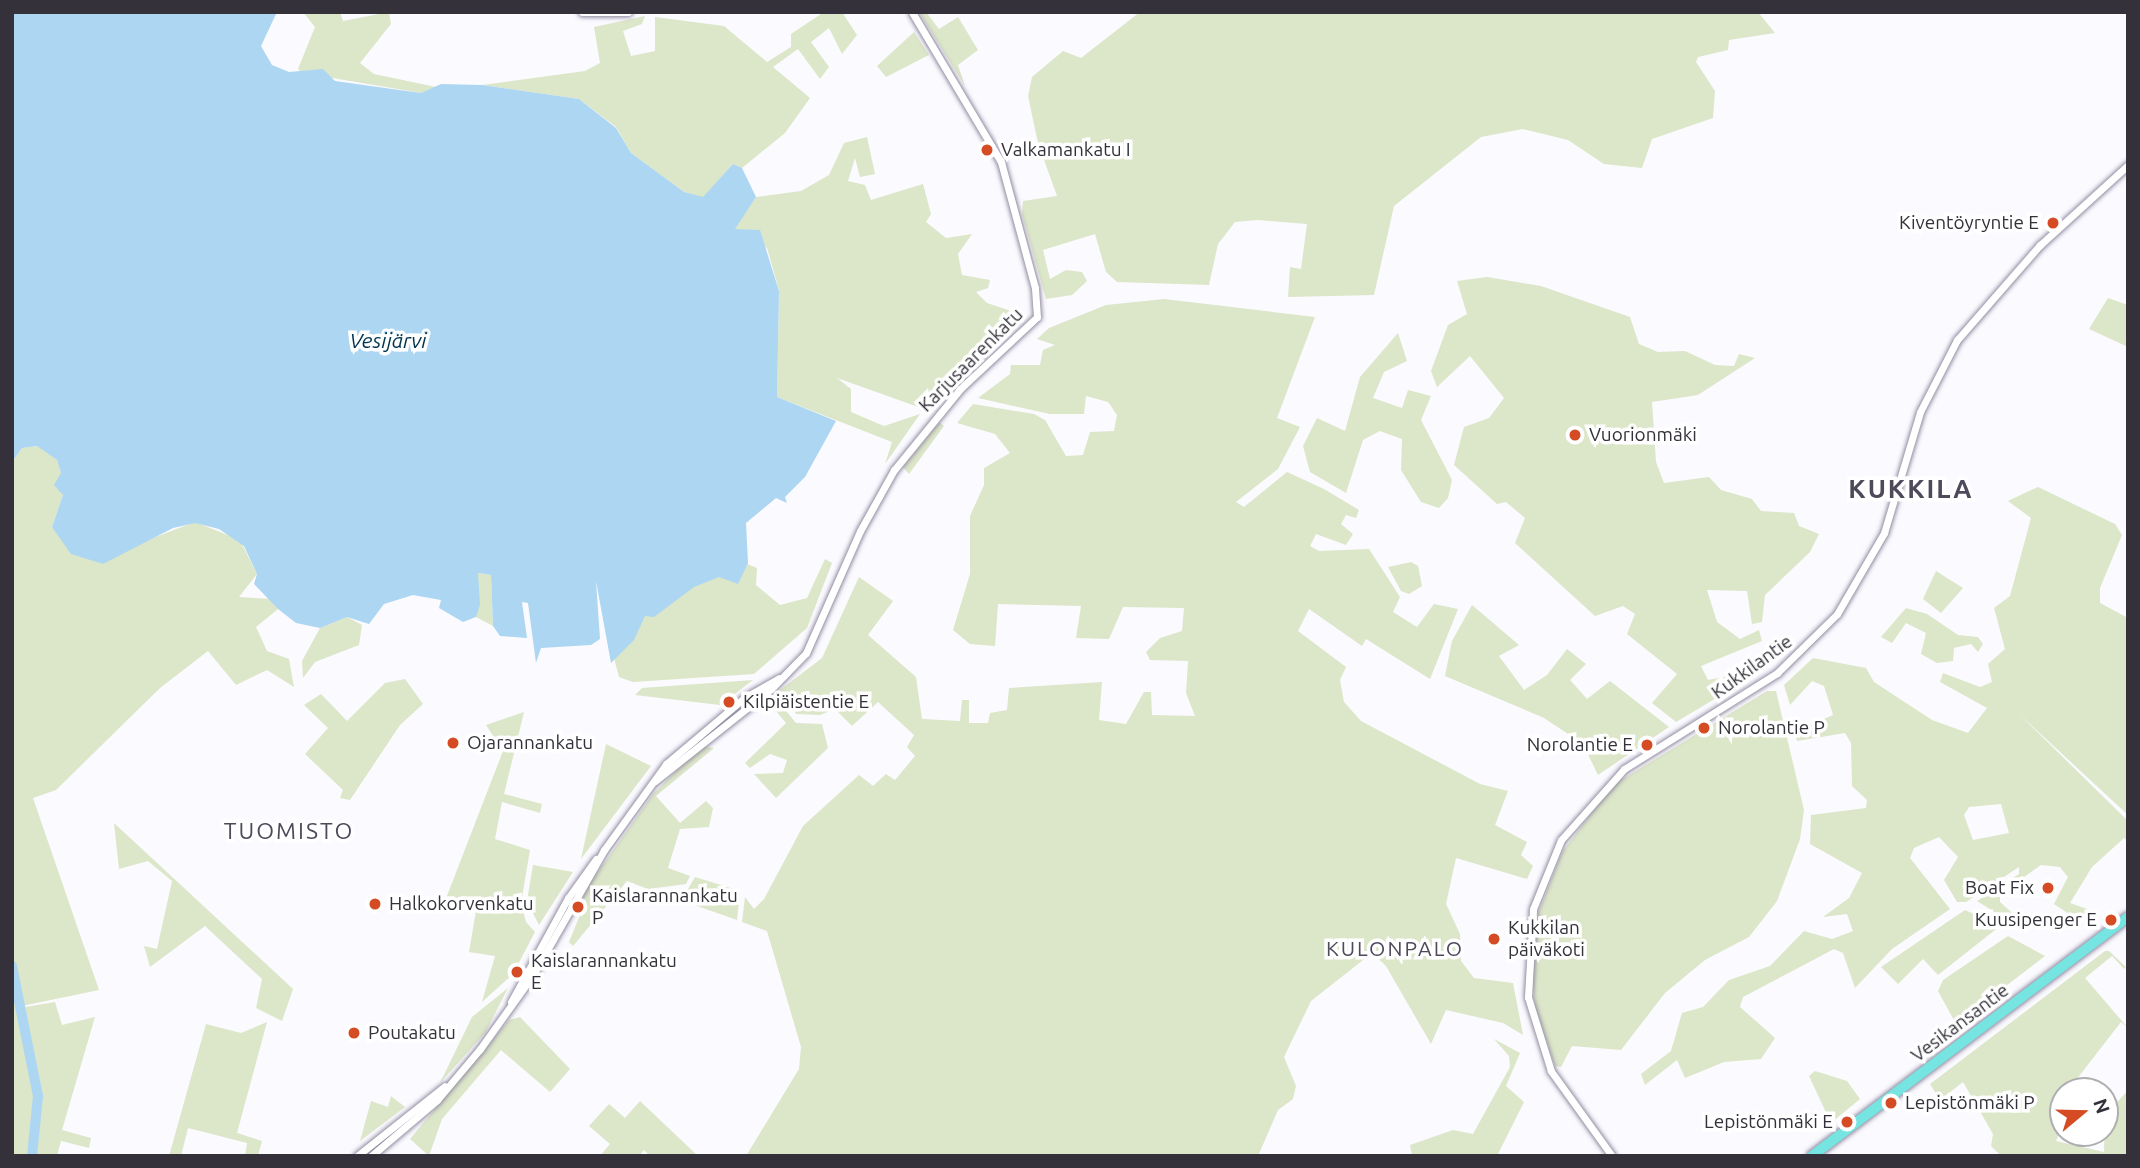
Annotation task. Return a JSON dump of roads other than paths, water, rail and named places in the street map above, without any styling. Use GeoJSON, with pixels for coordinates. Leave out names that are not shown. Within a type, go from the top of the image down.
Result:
{"type":"FeatureCollection","features":[{"type":"Feature","properties":{"kind":"highway","name":"Vesikansantie"},"geometry":{"type":"LineString","coordinates":[[1812,1156],[2128,918]]}},
{"type":"Feature","properties":{"kind":"street"},"geometry":{"type":"LineString","coordinates":[[582,12],[628,12]]}},
{"type":"Feature","properties":{"kind":"street","name":"Karjusaarenkatu"},"geometry":{"type":"LineString","coordinates":[[371,1156],[456,1077],[509,1006],[604,850],[655,781],[717,719],[783,677],[815,639],[860,531],[894,470],[960,389],[1037,317],[1035,288],[1001,162],[912,12]]}},
{"type":"Feature","properties":{"kind":"street","name":"Kukkilantie"},"geometry":{"type":"LineString","coordinates":[[1612,1156],[1551,1071],[1528,997],[1533,909],[1561,840],[1624,769],[1777,673],[1837,614],[1884,533],[1920,412],[1957,340],[2040,245],[2128,165]]}},
{"type":"Feature","properties":{"kind":"street","name":"Karjusaarenkatu"},"geometry":{"type":"LineString","coordinates":[[357,1156],[456,1077]]}},
{"type":"Feature","properties":{"kind":"water","name":"Vesijärvi"},"geometry":{"type":"Polygon","coordinates":[[[12,12],[277,12],[261,46],[272,65],[289,72],[323,69],[335,81],[421,93],[441,84],[482,85],[579,99],[616,128],[631,153],[684,192],[703,197],[733,164],[742,168],[756,197],[735,229],[760,230],[779,291],[777,397],[836,421],[805,477],[785,497],[787,503],[776,498],[746,523],[748,563],[738,584],[719,577],[694,587],[654,617],[645,616],[634,640],[611,663],[596,581],[600,639],[591,645],[541,648],[536,663],[528,603],[522,602],[527,638],[500,636],[493,626],[491,575],[478,573],[480,605],[476,617],[463,622],[439,608],[441,600],[413,595],[384,604],[369,624],[347,617],[320,628],[296,623],[278,609],[254,584],[257,574],[244,546],[219,529],[195,523],[173,528],[103,564],[71,554],[52,527],[63,495],[54,485],[61,473],[57,460],[37,446],[22,448],[12,462],[12,12]]]}},
{"type":"Feature","properties":{"kind":"waterway"},"geometry":{"type":"LineString","coordinates":[[12,966],[38,1096],[32,1156]]}},
{"type":"Feature","properties":{"kind":"place","name":"Valkamankatu I"},"geometry":{"type":"Point","coordinates":[987,150]}},
{"type":"Feature","properties":{"kind":"place","name":"Kiventöyryntie E"},"geometry":{"type":"Point","coordinates":[2053,223]}},
{"type":"Feature","properties":{"kind":"place","name":"Vuorionmäki"},"geometry":{"type":"Point","coordinates":[1575,435]}},
{"type":"Feature","properties":{"kind":"place","name":"Kilpiäistentie E"},"geometry":{"type":"Point","coordinates":[729,702]}},
{"type":"Feature","properties":{"kind":"place","name":"Norolantie P"},"geometry":{"type":"Point","coordinates":[1704,728]}},
{"type":"Feature","properties":{"kind":"place","name":"Ojarannankatu"},"geometry":{"type":"Point","coordinates":[453,743]}},
{"type":"Feature","properties":{"kind":"place","name":"Norolantie E"},"geometry":{"type":"Point","coordinates":[1647,745]}},
{"type":"Feature","properties":{"kind":"place","name":"Boat Fix"},"geometry":{"type":"Point","coordinates":[2048,888]}},
{"type":"Feature","properties":{"kind":"place","name":"Halkokorvenkatu"},"geometry":{"type":"Point","coordinates":[375,904]}},
{"type":"Feature","properties":{"kind":"place","name":"Kaislarannankatu P"},"geometry":{"type":"Point","coordinates":[578,907]}},
{"type":"Feature","properties":{"kind":"place","name":"Kuusipenger E"},"geometry":{"type":"Point","coordinates":[2111,920]}},
{"type":"Feature","properties":{"kind":"place","name":"Kukkilan päiväkoti"},"geometry":{"type":"Point","coordinates":[1494,939]}},
{"type":"Feature","properties":{"kind":"place","name":"Kaislarannankatu E"},"geometry":{"type":"Point","coordinates":[517,972]}},
{"type":"Feature","properties":{"kind":"place","name":"Poutakatu"},"geometry":{"type":"Point","coordinates":[354,1033]}},
{"type":"Feature","properties":{"kind":"place","name":"Lepistönmäki P"},"geometry":{"type":"Point","coordinates":[1891,1103]}},
{"type":"Feature","properties":{"kind":"place","name":"Lepistönmäki E"},"geometry":{"type":"Point","coordinates":[1847,1122]}},
{"type":"Feature","properties":{"kind":"district","name":"KUKKILA"},"geometry":{"type":"Point","coordinates":[1911,489]}},
{"type":"Feature","properties":{"kind":"district","name":"TUOMISTO"},"geometry":{"type":"Point","coordinates":[289,831]}},
{"type":"Feature","properties":{"kind":"district","name":"KULONPALO"},"geometry":{"type":"Point","coordinates":[1395,948]}}]}
